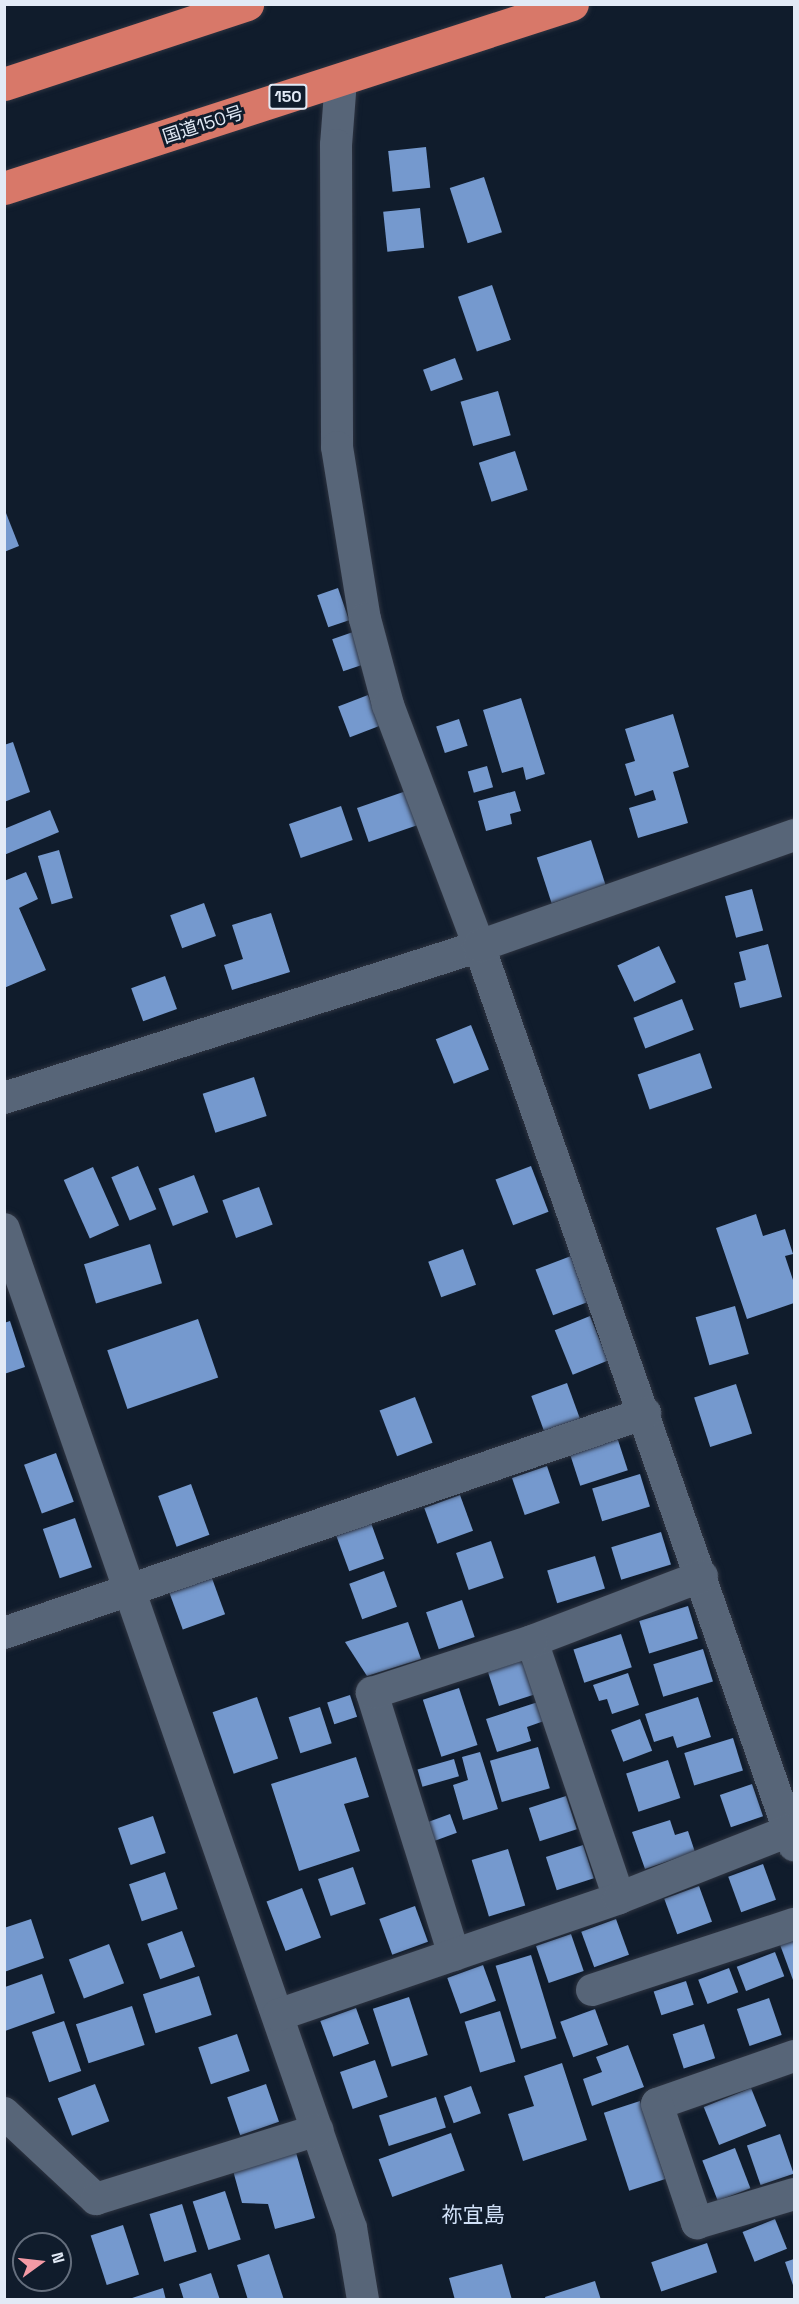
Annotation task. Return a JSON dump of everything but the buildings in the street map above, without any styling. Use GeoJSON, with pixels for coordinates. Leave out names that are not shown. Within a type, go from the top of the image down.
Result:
{"type":"FeatureCollection","features":[{"type":"Feature","properties":{"kind":"highway"},"geometry":{"type":"LineString","coordinates":[[4,84],[248,4]]}},
{"type":"Feature","properties":{"kind":"highway","name":"国道150号"},"geometry":{"type":"LineString","coordinates":[[4,188],[572,4]]}},
{"type":"Feature","properties":{"kind":"street"},"geometry":{"type":"LineString","coordinates":[[278,2015],[619,1898],[793,1835],[479,946],[388,705],[365,619],[339,458],[335,265],[341,80]]}},
{"type":"Feature","properties":{"kind":"street"},"geometry":{"type":"LineString","coordinates":[[4,1098],[479,946],[795,835]]}},
{"type":"Feature","properties":{"kind":"street"},"geometry":{"type":"LineString","coordinates":[[4,1229],[132,1589],[351,2229],[363,2300]]}},
{"type":"Feature","properties":{"kind":"street"},"geometry":{"type":"LineString","coordinates":[[4,1633],[645,1413]]}},
{"type":"Feature","properties":{"kind":"street"},"geometry":{"type":"LineString","coordinates":[[454,1955],[372,1693],[532,1641],[702,1576]]}},
{"type":"Feature","properties":{"kind":"street"},"geometry":{"type":"LineString","coordinates":[[532,1641],[619,1898]]}},
{"type":"Feature","properties":{"kind":"street"},"geometry":{"type":"LineString","coordinates":[[592,1990],[795,1924]]}},
{"type":"Feature","properties":{"kind":"street"},"geometry":{"type":"LineString","coordinates":[[795,2056],[657,2104],[697,2223],[795,2194]]}},
{"type":"Feature","properties":{"kind":"street"},"geometry":{"type":"LineString","coordinates":[[4,2113],[96,2199],[317,2130]]}},
{"type":"Feature","properties":{"kind":"district","name":"祢宜島"},"geometry":{"type":"Point","coordinates":[473,2215]}}]}
